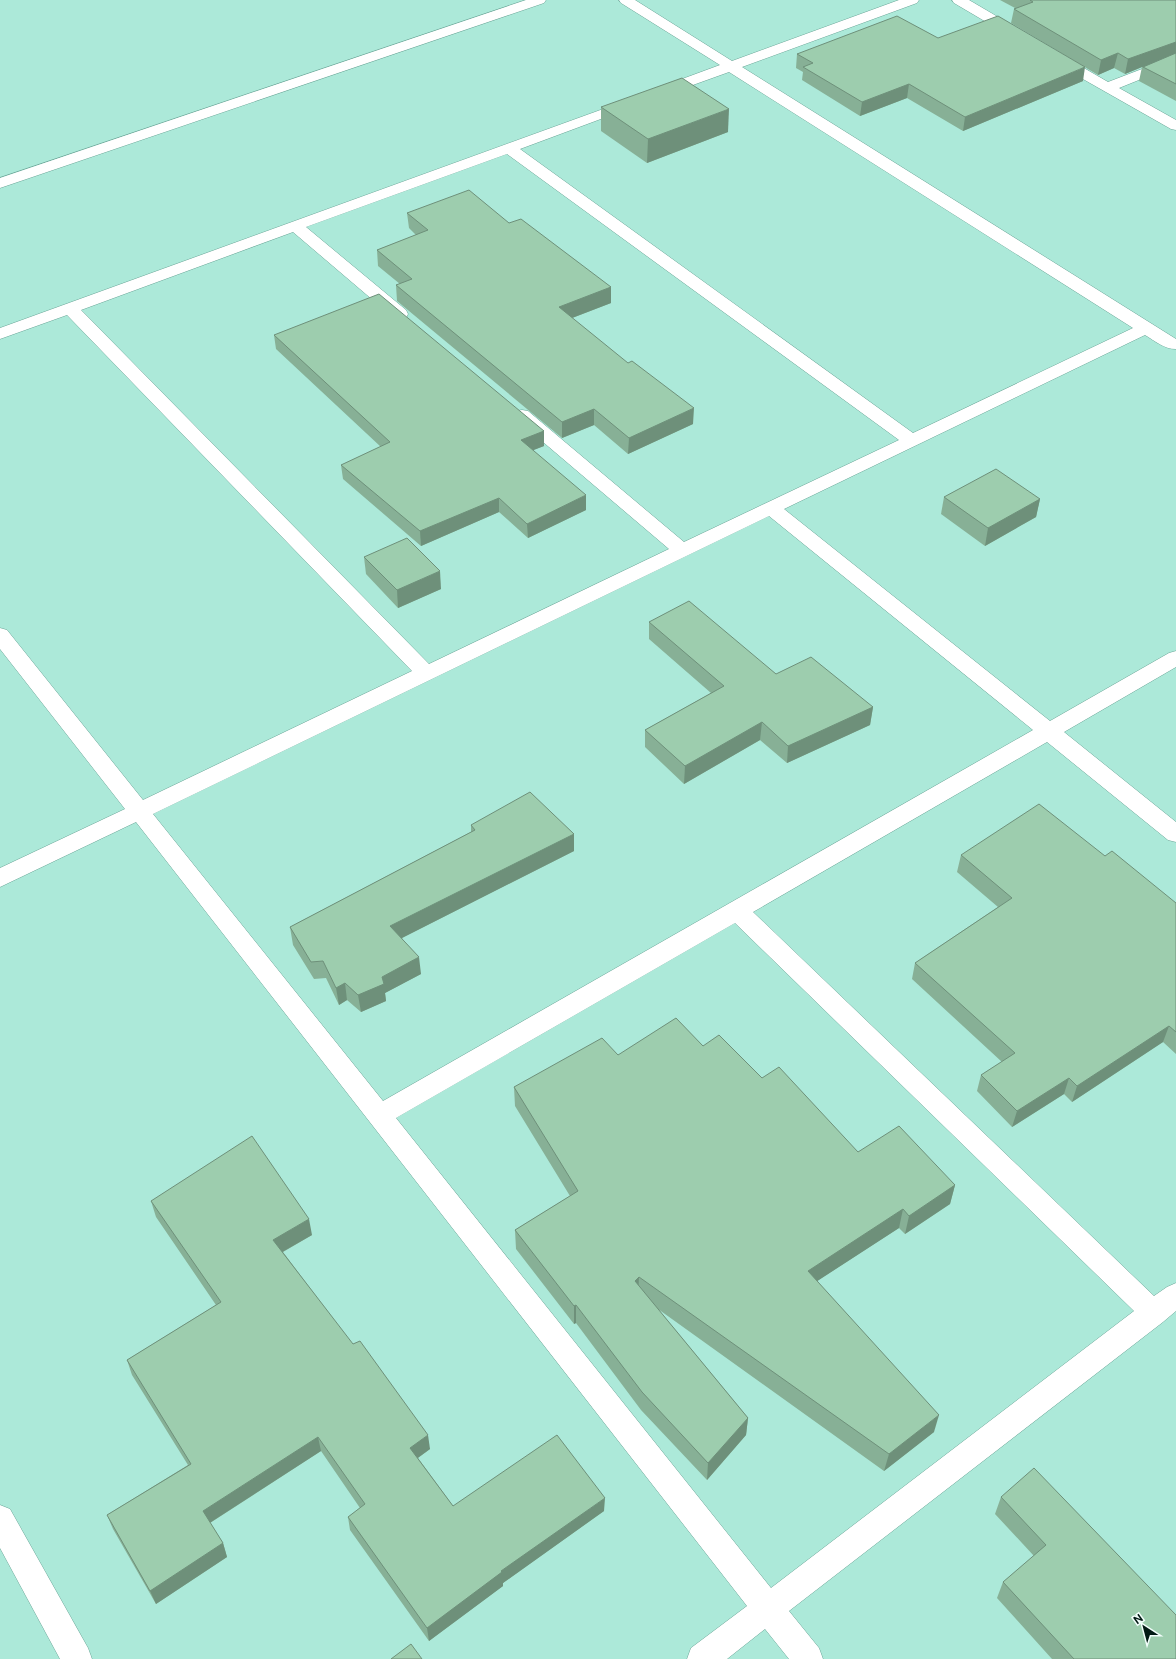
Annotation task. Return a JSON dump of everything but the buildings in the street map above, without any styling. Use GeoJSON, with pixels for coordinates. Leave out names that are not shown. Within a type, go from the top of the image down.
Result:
{"type":"FeatureCollection","features":[{"type":"Feature","properties":{"kind":"street"},"geometry":{"type":"LineString","coordinates":[[0,183],[538,0]]}},
{"type":"Feature","properties":{"kind":"street"},"geometry":{"type":"LineString","coordinates":[[626,0],[1171,344],[1176,344]]}},
{"type":"Feature","properties":{"kind":"street"},"geometry":{"type":"LineString","coordinates":[[0,334],[912,0]]}},
{"type":"Feature","properties":{"kind":"street"},"geometry":{"type":"LineString","coordinates":[[959,0],[1026,40]]}},
{"type":"Feature","properties":{"kind":"street"},"geometry":{"type":"LineString","coordinates":[[1046,52],[1176,126]]}},
{"type":"Feature","properties":{"kind":"street"},"geometry":{"type":"LineString","coordinates":[[1107,88],[1176,60]]}},
{"type":"Feature","properties":{"kind":"street"},"geometry":{"type":"LineString","coordinates":[[509,148],[911,440]]}},
{"type":"Feature","properties":{"kind":"street"},"geometry":{"type":"LineString","coordinates":[[295,226],[410,322]]}},
{"type":"Feature","properties":{"kind":"street"},"geometry":{"type":"LineString","coordinates":[[70,308],[426,673]]}},
{"type":"Feature","properties":{"kind":"street"},"geometry":{"type":"LineString","coordinates":[[0,878],[1146,328]]}},
{"type":"Feature","properties":{"kind":"street"},"geometry":{"type":"LineString","coordinates":[[507,403],[682,550]]}},
{"type":"Feature","properties":{"kind":"street"},"geometry":{"type":"LineString","coordinates":[[771,508],[1176,834]]}},
{"type":"Feature","properties":{"kind":"street"},"geometry":{"type":"LineString","coordinates":[[0,634],[808,1659]]}},
{"type":"Feature","properties":{"kind":"street"},"geometry":{"type":"LineString","coordinates":[[379,1116],[1176,658]]}},
{"type":"Feature","properties":{"kind":"street"},"geometry":{"type":"LineString","coordinates":[[736,910],[1154,1313]]}},
{"type":"Feature","properties":{"kind":"street"},"geometry":{"type":"LineString","coordinates":[[702,1659],[1176,1295]]}},
{"type":"Feature","properties":{"kind":"street"},"geometry":{"type":"LineString","coordinates":[[0,1519],[77,1659]]}}]}
